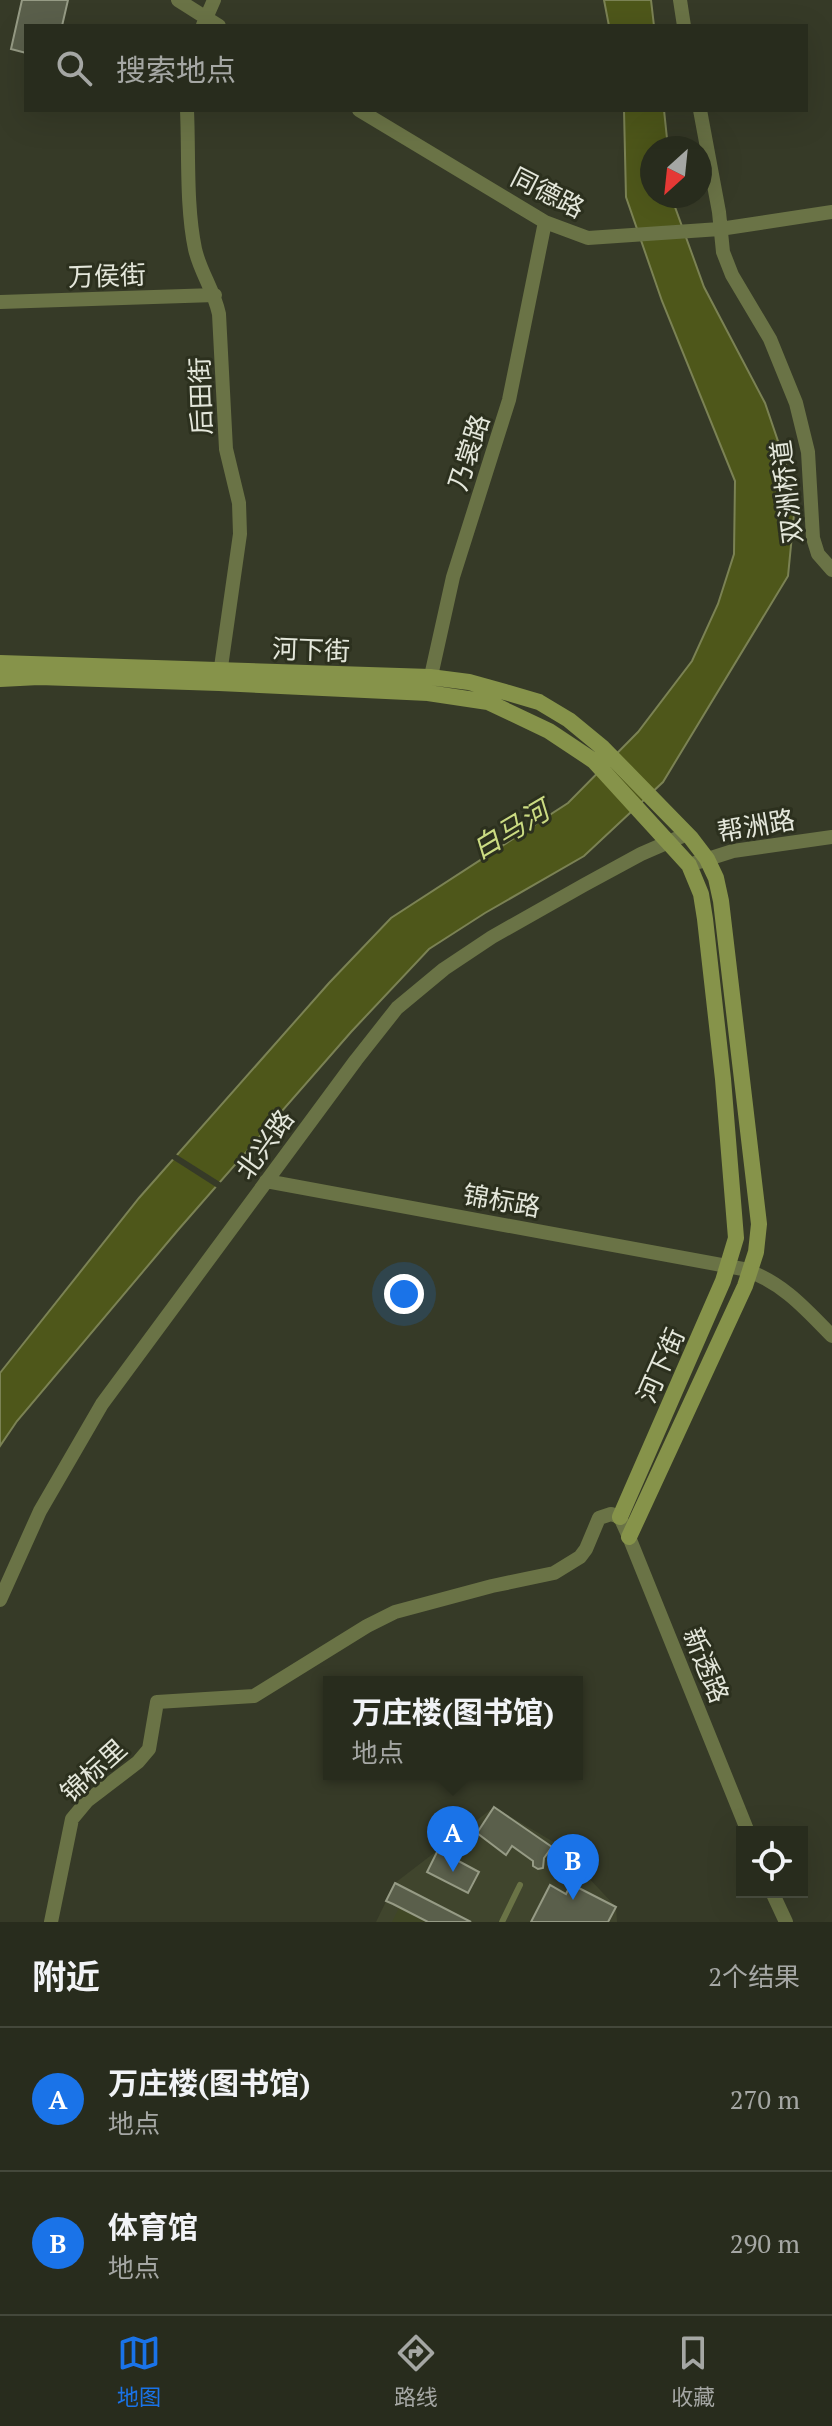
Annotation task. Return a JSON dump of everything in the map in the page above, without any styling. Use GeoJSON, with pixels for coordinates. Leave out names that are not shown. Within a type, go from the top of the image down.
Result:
{"type":"FeatureCollection","features":[{"type":"Feature","properties":{"kind":"main road","name":"河下街"},"geometry":{"type":"LineString","coordinates":[[0,663],[429,685],[488,702],[598,754],[667,814],[707,859],[716,878],[721,901],[759,1224],[756,1252],[751,1271],[629,1537]]}},
{"type":"Feature","properties":{"kind":"main road","name":"河下街"},"geometry":{"type":"LineString","coordinates":[[0,679],[220,676]]}},
{"type":"Feature","properties":{"kind":"main road","name":"河下街"},"geometry":{"type":"LineString","coordinates":[[598,754],[653,825],[689,865],[703,905],[736,1226],[730,1265],[620,1517]]}},
{"type":"Feature","properties":{"kind":"street"},"geometry":{"type":"LineString","coordinates":[[178,0],[209,23],[214,0]]}},
{"type":"Feature","properties":{"kind":"street"},"geometry":{"type":"LineString","coordinates":[[680,0],[684,24]]}},
{"type":"Feature","properties":{"kind":"street","name":"后田街"},"geometry":{"type":"LineString","coordinates":[[187,112],[193,238],[201,269],[215,295],[222,339],[226,449],[237,493],[240,525],[220,676]]}},
{"type":"Feature","properties":{"kind":"street","name":"同德路"},"geometry":{"type":"LineString","coordinates":[[362,112],[545,222],[588,238],[720,229],[832,212]]}},
{"type":"Feature","properties":{"kind":"street","name":"双洲桥道"},"geometry":{"type":"LineString","coordinates":[[700,112],[728,264],[770,339],[796,403],[808,452],[813,538],[818,554],[832,570]]}},
{"type":"Feature","properties":{"kind":"street","name":"乃裳路"},"geometry":{"type":"LineString","coordinates":[[429,685],[459,557],[507,410],[545,222]]}},
{"type":"Feature","properties":{"kind":"street","name":"万侯街"},"geometry":{"type":"LineString","coordinates":[[0,302],[215,295]]}},
{"type":"Feature","properties":{"kind":"street","name":"北兴路"},"geometry":{"type":"LineString","coordinates":[[0,1600],[40,1511],[102,1404],[397,1008],[419,988],[492,937],[687,834]]}},
{"type":"Feature","properties":{"kind":"street","name":"帮洲路"},"geometry":{"type":"LineString","coordinates":[[689,865],[733,851],[832,837]]}},
{"type":"Feature","properties":{"kind":"street","name":"锦标路"},"geometry":{"type":"LineString","coordinates":[[266,1181],[730,1265],[751,1271],[786,1290],[832,1336]]}},
{"type":"Feature","properties":{"kind":"street","name":"锦标里"},"geometry":{"type":"LineString","coordinates":[[51,1922],[72,1819],[87,1801],[138,1762],[149,1749],[157,1702],[254,1696],[395,1612],[563,1569],[586,1549],[599,1518],[611,1514],[620,1517]]}},
{"type":"Feature","properties":{"kind":"street","name":"新透路"},"geometry":{"type":"LineString","coordinates":[[620,1517],[746,1826]]}},
{"type":"Feature","properties":{"kind":"street"},"geometry":{"type":"LineString","coordinates":[[775,1898],[786,1922]]}},
{"type":"Feature","properties":{"kind":"lane"},"geometry":{"type":"LineString","coordinates":[[502,1922],[520,1885]]}},
{"type":"Feature","properties":{"kind":"shaded area"},"geometry":{"type":"Polygon","coordinates":[[[604,0],[651,0],[654,24],[609,24],[604,0]]]}},
{"type":"Feature","properties":{"kind":"shaded area"},"geometry":{"type":"Polygon","coordinates":[[[624,112],[664,112],[667,136],[640,136],[640,208],[675,208],[704,287],[765,403],[796,494],[788,576],[663,782],[584,856],[429,949],[351,1032],[178,1230],[17,1421],[0,1446],[0,1373],[139,1198],[329,983],[391,918],[568,803],[638,732],[692,661],[718,604],[734,554],[735,481],[662,301],[626,197],[624,112]]]}},
{"type":"Feature","properties":{"kind":"shaded area"},"geometry":{"type":"Polygon","coordinates":[[[494,1807],[557,1844],[616,1907],[617,1922],[376,1922],[395,1883],[494,1807]]]}},
{"type":"Feature","properties":{"kind":"shaded area"},"geometry":{"type":"Polygon","coordinates":[[[399,1908],[428,1922],[392,1922],[399,1908]]]}},
{"type":"Feature","properties":{"kind":"pier"},"geometry":{"type":"Polygon","coordinates":[[[174,1153],[223,1184],[219,1189],[169,1157],[174,1153]]]}},
{"type":"Feature","properties":{"kind":"building"},"geometry":{"type":"Polygon","coordinates":[[[22,0],[68,0],[62,24],[24,24],[24,52],[11,49],[22,0]]]}},
{"type":"Feature","properties":{"kind":"building"},"geometry":{"type":"Polygon","coordinates":[[[494,1807],[552,1847],[544,1858],[543,1868],[533,1866],[533,1861],[512,1846],[506,1855],[477,1833],[494,1807]]]}},
{"type":"Feature","properties":{"kind":"building"},"geometry":{"type":"Polygon","coordinates":[[[438,1850],[479,1872],[468,1893],[427,1872],[438,1850]]]}},
{"type":"Feature","properties":{"kind":"building"},"geometry":{"type":"Polygon","coordinates":[[[395,1883],[471,1922],[428,1922],[386,1901],[395,1883]]]}},
{"type":"Feature","properties":{"kind":"building"},"geometry":{"type":"Polygon","coordinates":[[[571,1884],[616,1907],[608,1922],[531,1922],[550,1885],[566,1894],[571,1884]]]}},
{"type":"Feature","properties":{"kind":"place","name":"万庄楼(图书馆)"},"geometry":{"type":"Point","coordinates":[453,1872]}},
{"type":"Feature","properties":{"kind":"place","name":"体育馆"},"geometry":{"type":"Point","coordinates":[573,1900]}},
{"type":"Feature","properties":{"kind":"water label","name":"白马河"},"geometry":{"type":"Point","coordinates":[510,829]}}]}
